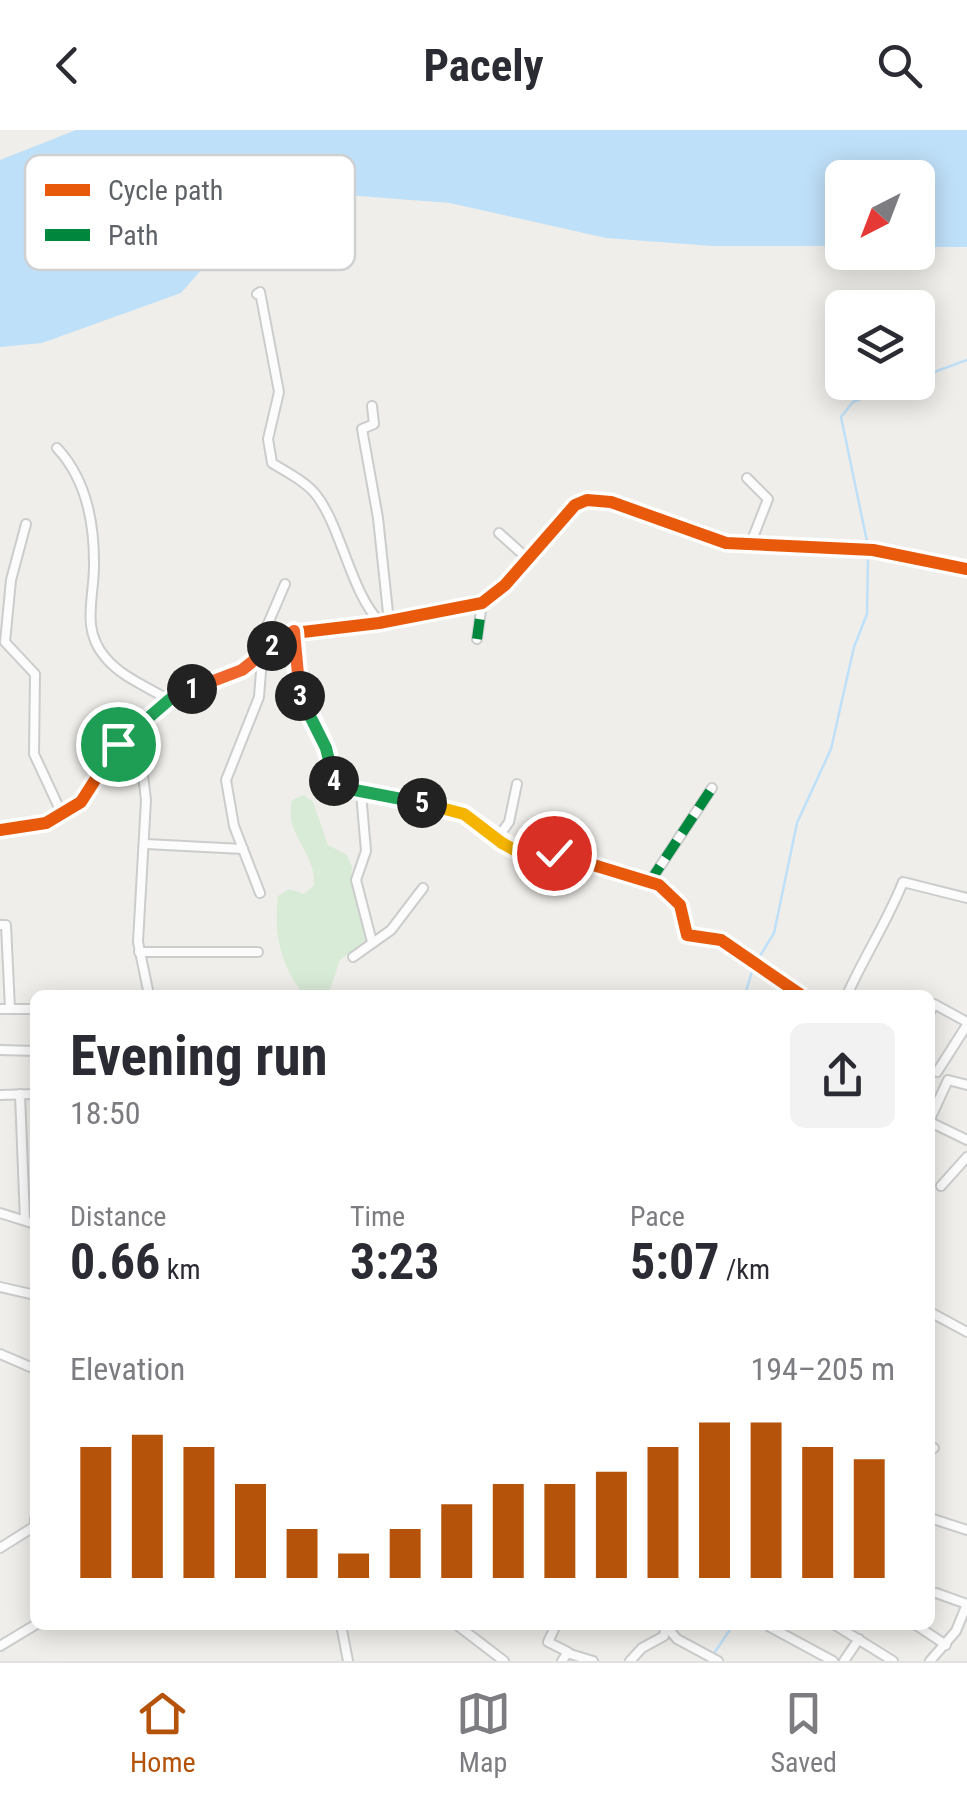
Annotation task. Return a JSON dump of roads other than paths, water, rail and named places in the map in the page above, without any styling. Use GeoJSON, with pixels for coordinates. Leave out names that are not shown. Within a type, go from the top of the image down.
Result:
{"type":"FeatureCollection","features":[{"type":"Feature","properties":{"kind":"street"},"geometry":{"type":"LineString","coordinates":[[257,294],[260,292],[279,392],[268,439],[272,463],[317,496],[357,576],[367,610],[385,622]]}},
{"type":"Feature","properties":{"kind":"street"},"geometry":{"type":"LineString","coordinates":[[372,406],[374,424],[362,429],[378,518],[385,622]]}},
{"type":"Feature","properties":{"kind":"street"},"geometry":{"type":"LineString","coordinates":[[57,448],[80,479],[92,529],[94,564],[89,610],[93,638],[118,671],[169,700]]}},
{"type":"Feature","properties":{"kind":"street"},"geometry":{"type":"LineString","coordinates":[[747,478],[762,488],[768,499],[750,545]]}},
{"type":"Feature","properties":{"kind":"street"},"geometry":{"type":"LineString","coordinates":[[0,830],[26,829],[81,802],[118,744],[169,700],[242,670],[294,631],[385,622],[482,602],[576,506],[597,500],[726,543],[868,550],[967,569]]}},
{"type":"Feature","properties":{"kind":"street"},"geometry":{"type":"LineString","coordinates":[[26,524],[10,580],[6,642],[34,674],[34,754],[62,814]]}},
{"type":"Feature","properties":{"kind":"street"},"geometry":{"type":"LineString","coordinates":[[498,534],[528,559]]}},
{"type":"Feature","properties":{"kind":"street"},"geometry":{"type":"LineString","coordinates":[[260,893],[243,849],[226,780],[260,696],[266,650],[264,634],[285,584]]}},
{"type":"Feature","properties":{"kind":"street"},"geometry":{"type":"LineString","coordinates":[[477,639],[482,602]]}},
{"type":"Feature","properties":{"kind":"street"},"geometry":{"type":"LineString","coordinates":[[294,631],[300,698],[326,748],[331,776],[339,787],[464,814],[482,824],[496,840],[522,854],[554,853],[659,884],[680,905],[688,935],[721,940],[794,990]]}},
{"type":"Feature","properties":{"kind":"street"},"geometry":{"type":"LineString","coordinates":[[137,726],[146,844],[139,952],[148,990]]}},
{"type":"Feature","properties":{"kind":"street"},"geometry":{"type":"LineString","coordinates":[[496,840],[508,822],[517,784]]}},
{"type":"Feature","properties":{"kind":"street"},"geometry":{"type":"LineString","coordinates":[[649,883],[712,788]]}},
{"type":"Feature","properties":{"kind":"street"},"geometry":{"type":"LineString","coordinates":[[361,792],[366,851],[356,880],[372,942]]}},
{"type":"Feature","properties":{"kind":"street"},"geometry":{"type":"LineString","coordinates":[[146,844],[243,849]]}},
{"type":"Feature","properties":{"kind":"street"},"geometry":{"type":"LineString","coordinates":[[849,990],[870,943],[886,928],[903,882],[967,898]]}},
{"type":"Feature","properties":{"kind":"street"},"geometry":{"type":"LineString","coordinates":[[353,956],[402,920],[423,888]]}},
{"type":"Feature","properties":{"kind":"street"},"geometry":{"type":"LineString","coordinates":[[0,925],[6,925],[5,1009]]}},
{"type":"Feature","properties":{"kind":"street"},"geometry":{"type":"LineString","coordinates":[[139,952],[258,952]]}},
{"type":"Feature","properties":{"kind":"street"},"geometry":{"type":"LineString","coordinates":[[935,1005],[967,1023],[935,1067]]}},
{"type":"Feature","properties":{"kind":"street"},"geometry":{"type":"LineString","coordinates":[[0,1050],[30,1050]]}},
{"type":"Feature","properties":{"kind":"street"},"geometry":{"type":"LineString","coordinates":[[935,1071],[948,1080],[967,1084]]}},
{"type":"Feature","properties":{"kind":"street"},"geometry":{"type":"LineString","coordinates":[[935,1109],[948,1080]]}},
{"type":"Feature","properties":{"kind":"street"},"geometry":{"type":"LineString","coordinates":[[0,1094],[30,1094]]}},
{"type":"Feature","properties":{"kind":"street"},"geometry":{"type":"LineString","coordinates":[[20,1094],[25,1220]]}},
{"type":"Feature","properties":{"kind":"street"},"geometry":{"type":"LineString","coordinates":[[935,1123],[967,1140]]}},
{"type":"Feature","properties":{"kind":"street"},"geometry":{"type":"LineString","coordinates":[[22,1142],[30,1143]]}},
{"type":"Feature","properties":{"kind":"street"},"geometry":{"type":"LineString","coordinates":[[941,1186],[967,1158]]}},
{"type":"Feature","properties":{"kind":"street"},"geometry":{"type":"LineString","coordinates":[[0,1212],[30,1222]]}},
{"type":"Feature","properties":{"kind":"street"},"geometry":{"type":"LineString","coordinates":[[0,1287],[30,1294]]}},
{"type":"Feature","properties":{"kind":"street"},"geometry":{"type":"LineString","coordinates":[[935,1315],[967,1332]]}},
{"type":"Feature","properties":{"kind":"street"},"geometry":{"type":"LineString","coordinates":[[0,1354],[30,1367]]}},
{"type":"Feature","properties":{"kind":"street"},"geometry":{"type":"LineString","coordinates":[[935,1520],[967,1530]]}},
{"type":"Feature","properties":{"kind":"street"},"geometry":{"type":"LineString","coordinates":[[0,1548],[30,1529]]}},
{"type":"Feature","properties":{"kind":"street"},"geometry":{"type":"LineString","coordinates":[[930,1661],[946,1645],[967,1604],[936,1593]]}},
{"type":"Feature","properties":{"kind":"street"},"geometry":{"type":"LineString","coordinates":[[0,1646],[30,1628]]}},
{"type":"Feature","properties":{"kind":"street"},"geometry":{"type":"LineString","coordinates":[[342,1630],[348,1661]]}},
{"type":"Feature","properties":{"kind":"street"},"geometry":{"type":"LineString","coordinates":[[464,1630],[504,1661]]}},
{"type":"Feature","properties":{"kind":"street"},"geometry":{"type":"LineString","coordinates":[[554,1630],[548,1642],[564,1657],[593,1661]]}},
{"type":"Feature","properties":{"kind":"street"},"geometry":{"type":"LineString","coordinates":[[630,1661],[642,1648],[664,1636],[665,1630]]}},
{"type":"Feature","properties":{"kind":"street"},"geometry":{"type":"LineString","coordinates":[[669,1630],[677,1639],[718,1661]]}},
{"type":"Feature","properties":{"kind":"street"},"geometry":{"type":"LineString","coordinates":[[776,1630],[833,1661]]}},
{"type":"Feature","properties":{"kind":"street"},"geometry":{"type":"LineString","coordinates":[[788,1636],[791,1630]]}},
{"type":"Feature","properties":{"kind":"street"},"geometry":{"type":"LineString","coordinates":[[844,1630],[893,1661]]}},
{"type":"Feature","properties":{"kind":"street"},"geometry":{"type":"LineString","coordinates":[[924,1630],[946,1645]]}},
{"type":"Feature","properties":{"kind":"street"},"geometry":{"type":"LineString","coordinates":[[844,1661],[860,1639]]}},
{"type":"Feature","properties":{"kind":"water"},"geometry":{"type":"Polygon","coordinates":[[[76,130],[967,130],[967,247],[935,247],[935,160],[825,160],[825,246],[712,246],[606,238],[450,203],[355,196],[355,155],[25,155],[25,270],[201,270],[181,293],[42,343],[0,347],[0,160],[76,130]]]}},
{"type":"Feature","properties":{"kind":"waterway"},"geometry":{"type":"LineString","coordinates":[[935,372],[967,360]]}},
{"type":"Feature","properties":{"kind":"waterway"},"geometry":{"type":"LineString","coordinates":[[858,400],[841,417],[868,546]]}},
{"type":"Feature","properties":{"kind":"waterway"},"geometry":{"type":"LineString","coordinates":[[757,961],[774,933],[797,823],[831,749],[854,647],[867,614],[868,554]]}},
{"type":"Feature","properties":{"kind":"waterway"},"geometry":{"type":"LineString","coordinates":[[746,990],[753,968]]}},
{"type":"Feature","properties":{"kind":"waterway"},"geometry":{"type":"LineString","coordinates":[[709,1661],[730,1630]]}}]}
